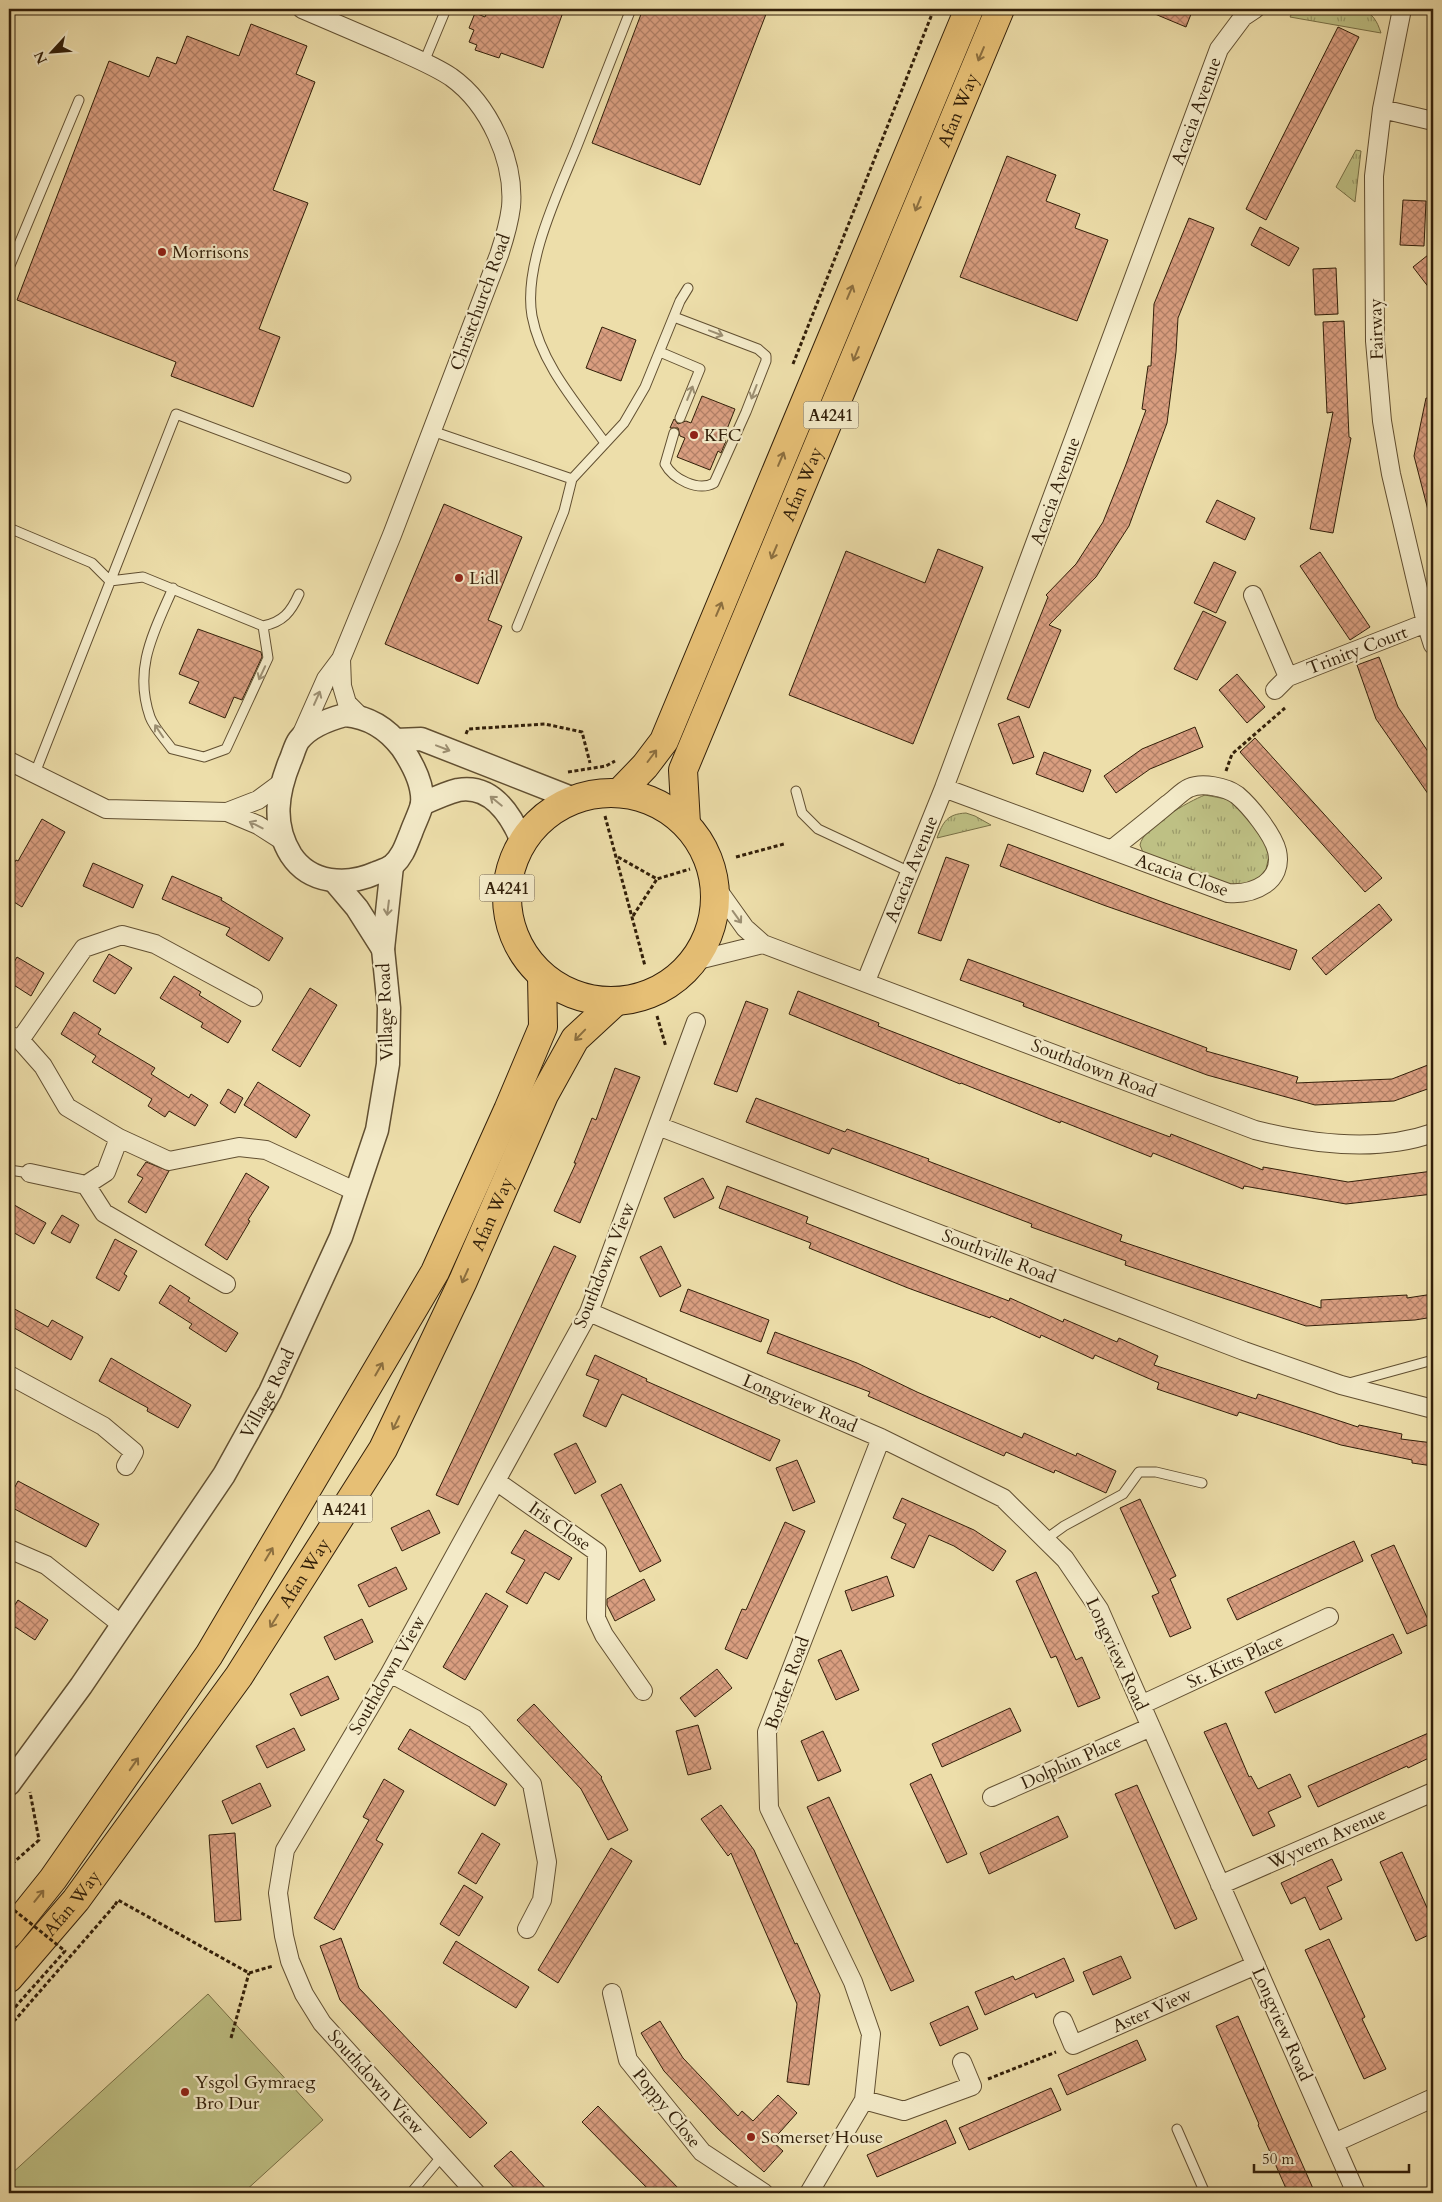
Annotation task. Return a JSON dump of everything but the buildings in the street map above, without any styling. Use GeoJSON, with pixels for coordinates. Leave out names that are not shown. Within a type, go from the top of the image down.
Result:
{"type":"FeatureCollection","features":[{"type":"Feature","properties":{"kind":"main road","name":"Afan Way"},"geometry":{"type":"LineString","coordinates":[[620,792],[645,766],[664,741],[969,9]]}},
{"type":"Feature","properties":{"kind":"main road","name":"Afan Way"},"geometry":{"type":"LineString","coordinates":[[686,824],[683,770],[1000,9]]}},
{"type":"Feature","properties":{"kind":"main road","name":"A4241"},"geometry":{"type":"LineString","coordinates":[[620,792],[644,798],[667,808],[686,824],[701,843],[710,864],[715,886],[716,906],[712,926],[694,961],[678,978],[659,990],[638,998],[615,1002],[596,1001],[576,996],[542,976],[526,958],[514,936],[507,912],[507,888],[512,863],[522,841],[532,828],[544,816],[574,799],[596,793],[620,792]]}},
{"type":"Feature","properties":{"kind":"main road","name":"Afan Way"},"geometry":{"type":"LineString","coordinates":[[9,1934],[53,1878],[210,1655],[435,1272],[543,1027],[542,976]]}},
{"type":"Feature","properties":{"kind":"main road","name":"Afan Way"},"geometry":{"type":"LineString","coordinates":[[9,1978],[76,1900],[239,1676],[383,1448],[464,1281],[544,1095],[575,1039],[615,1002]]}},
{"type":"Feature","properties":{"kind":"street","name":"Christchurch Road"},"geometry":{"type":"LineString","coordinates":[[298,740],[326,679],[341,659],[392,535],[499,255],[511,207],[511,187],[507,164],[500,143],[476,101],[450,76],[424,62],[302,9]]}},
{"type":"Feature","properties":{"kind":"street","name":"Acacia Avenue"},"geometry":{"type":"LineString","coordinates":[[866,982],[944,788],[1219,49],[1243,16],[1255,9]]}},
{"type":"Feature","properties":{"kind":"street","name":"Fairway"},"geometry":{"type":"LineString","coordinates":[[1402,9],[1382,110],[1374,176],[1375,341],[1382,421],[1391,474],[1426,623],[1433,645]]}},
{"type":"Feature","properties":{"kind":"street"},"geometry":{"type":"LineString","coordinates":[[1382,110],[1433,121]]}},
{"type":"Feature","properties":{"kind":"street","name":"Trinity Court"},"geometry":{"type":"LineString","coordinates":[[1252,595],[1288,677]]}},
{"type":"Feature","properties":{"kind":"street","name":"Trinity Court"},"geometry":{"type":"LineString","coordinates":[[1274,690],[1288,677],[1426,623]]}},
{"type":"Feature","properties":{"kind":"street","name":"Christchurch Road"},"geometry":{"type":"LineString","coordinates":[[341,659],[342,686],[347,703],[361,717]]}},
{"type":"Feature","properties":{"kind":"street"},"geometry":{"type":"LineString","coordinates":[[345,715],[361,717],[378,724],[396,740],[410,760],[419,782],[422,804],[403,854],[392,866],[363,879],[335,882],[309,873],[293,857],[283,842],[278,820],[278,802],[281,783],[298,740],[331,718],[345,715]]}},
{"type":"Feature","properties":{"kind":"street"},"geometry":{"type":"LineString","coordinates":[[396,740],[420,739],[460,745],[574,799]]}},
{"type":"Feature","properties":{"kind":"street"},"geometry":{"type":"LineString","coordinates":[[9,761],[106,809],[227,812],[258,825],[283,842]]}},
{"type":"Feature","properties":{"kind":"street"},"geometry":{"type":"LineString","coordinates":[[227,812],[258,800],[281,783]]}},
{"type":"Feature","properties":{"kind":"street","name":"Acacia Close"},"geometry":{"type":"LineString","coordinates":[[944,788],[1111,850],[1228,893],[1240,894],[1254,891],[1267,883],[1276,870],[1277,852],[1271,836],[1252,811],[1236,794],[1221,788],[1208,786],[1189,787],[1111,850]]}},
{"type":"Feature","properties":{"kind":"street"},"geometry":{"type":"LineString","coordinates":[[422,804],[458,790],[471,790],[488,795],[500,804],[513,820],[522,841]]}},
{"type":"Feature","properties":{"kind":"street","name":"Village Road"},"geometry":{"type":"LineString","coordinates":[[9,1784],[81,1686],[224,1476],[270,1392],[341,1237],[377,1130],[388,1064],[389,1008],[383,949],[392,866]]}},
{"type":"Feature","properties":{"kind":"street","name":"Village Road"},"geometry":{"type":"LineString","coordinates":[[335,882],[357,908],[383,949]]}},
{"type":"Feature","properties":{"kind":"street","name":"Southdown Road"},"geometry":{"type":"LineString","coordinates":[[715,886],[745,928],[763,944],[1255,1130],[1285,1138],[1331,1143],[1369,1144],[1414,1140],[1433,1133]]}},
{"type":"Feature","properties":{"kind":"street"},"geometry":{"type":"LineString","coordinates":[[253,997],[155,944],[122,936],[84,948],[15,1037],[43,1066],[68,1107],[119,1138],[170,1160],[240,1147],[266,1150],[357,1192]]}},
{"type":"Feature","properties":{"kind":"street"},"geometry":{"type":"LineString","coordinates":[[694,961],[763,944]]}},
{"type":"Feature","properties":{"kind":"street","name":"Southdown View"},"geometry":{"type":"LineString","coordinates":[[476,2193],[322,2023],[304,1994],[290,1961],[284,1936],[278,1893],[285,1850],[390,1673],[589,1312],[696,1022]]}},
{"type":"Feature","properties":{"kind":"street","name":"Southville Road"},"geometry":{"type":"LineString","coordinates":[[658,1126],[1244,1351],[1340,1386],[1433,1409]]}},
{"type":"Feature","properties":{"kind":"street"},"geometry":{"type":"LineString","coordinates":[[86,1185],[106,1172],[119,1138]]}},
{"type":"Feature","properties":{"kind":"street"},"geometry":{"type":"LineString","coordinates":[[30,1173],[86,1185],[104,1212],[226,1284]]}},
{"type":"Feature","properties":{"kind":"street","name":"Longview Road"},"geometry":{"type":"LineString","coordinates":[[589,1312],[881,1438],[1003,1498],[1065,1559],[1099,1610],[1356,2193]]}},
{"type":"Feature","properties":{"kind":"street"},"geometry":{"type":"LineString","coordinates":[[9,1375],[103,1426],[134,1452],[126,1466]]}},
{"type":"Feature","properties":{"kind":"street","name":"Border Road"},"geometry":{"type":"LineString","coordinates":[[809,2193],[864,2100],[871,2034],[853,1982],[769,1808],[766,1732],[881,1438]]}},
{"type":"Feature","properties":{"kind":"street","name":"Iris Close"},"geometry":{"type":"LineString","coordinates":[[496,1481],[597,1552],[596,1618],[604,1635],[643,1691]]}},
{"type":"Feature","properties":{"kind":"street"},"geometry":{"type":"LineString","coordinates":[[9,1550],[46,1566],[122,1625]]}},
{"type":"Feature","properties":{"kind":"street","name":"St. Kitts Place"},"geometry":{"type":"LineString","coordinates":[[1141,1705],[1329,1617]]}},
{"type":"Feature","properties":{"kind":"street"},"geometry":{"type":"LineString","coordinates":[[390,1673],[475,1719],[532,1784],[547,1862],[542,1900],[527,1929]]}},
{"type":"Feature","properties":{"kind":"street","name":"Dolphin Place"},"geometry":{"type":"LineString","coordinates":[[992,1797],[1151,1727]]}},
{"type":"Feature","properties":{"kind":"street","name":"Wyvern Avenue"},"geometry":{"type":"LineString","coordinates":[[1220,1885],[1431,1798]]}},
{"type":"Feature","properties":{"kind":"street","name":"Aster View"},"geometry":{"type":"LineString","coordinates":[[1073,2045],[1256,1965]]}},
{"type":"Feature","properties":{"kind":"street","name":"Poppy Close"},"geometry":{"type":"LineString","coordinates":[[612,1993],[628,2060],[702,2152],[764,2193]]}},
{"type":"Feature","properties":{"kind":"street"},"geometry":{"type":"LineString","coordinates":[[1063,2021],[1073,2045]]}},
{"type":"Feature","properties":{"kind":"street"},"geometry":{"type":"LineString","coordinates":[[864,2100],[904,2111],[972,2086],[962,2062]]}},
{"type":"Feature","properties":{"kind":"street"},"geometry":{"type":"LineString","coordinates":[[1334,2142],[1433,2098]]}},
{"type":"Feature","properties":{"kind":"lane"},"geometry":{"type":"LineString","coordinates":[[424,62],[446,9]]}},
{"type":"Feature","properties":{"kind":"lane"},"geometry":{"type":"LineString","coordinates":[[605,443],[563,386],[539,341],[532,315],[530,281],[547,223],[631,9]]}},
{"type":"Feature","properties":{"kind":"lane"},"geometry":{"type":"LineString","coordinates":[[9,268],[78,100]]}},
{"type":"Feature","properties":{"kind":"lane"},"geometry":{"type":"LineString","coordinates":[[517,628],[564,511],[572,479],[624,423],[645,387],[674,316],[688,288]]}},
{"type":"Feature","properties":{"kind":"lane"},"geometry":{"type":"LineString","coordinates":[[674,316],[758,349],[766,356],[766,361],[746,412],[714,483],[707,487],[699,487],[669,472],[665,464],[674,433]]}},
{"type":"Feature","properties":{"kind":"lane"},"geometry":{"type":"LineString","coordinates":[[660,352],[700,369],[680,418]]}},
{"type":"Feature","properties":{"kind":"lane"},"geometry":{"type":"LineString","coordinates":[[35,773],[176,414],[346,478]]}},
{"type":"Feature","properties":{"kind":"lane"},"geometry":{"type":"LineString","coordinates":[[432,431],[572,479]]}},
{"type":"Feature","properties":{"kind":"lane"},"geometry":{"type":"LineString","coordinates":[[9,528],[92,563],[110,581]]}},
{"type":"Feature","properties":{"kind":"lane"},"geometry":{"type":"LineString","coordinates":[[110,581],[143,578],[173,588],[263,626],[277,623],[293,607],[299,594]]}},
{"type":"Feature","properties":{"kind":"lane"},"geometry":{"type":"LineString","coordinates":[[173,588],[149,644],[142,676],[150,718],[172,748],[204,757],[226,748],[268,658],[263,626]]}},
{"type":"Feature","properties":{"kind":"lane"},"geometry":{"type":"LineString","coordinates":[[796,791],[802,812],[818,829],[910,872]]}},
{"type":"Feature","properties":{"kind":"lane"},"geometry":{"type":"LineString","coordinates":[[9,1170],[30,1173]]}},
{"type":"Feature","properties":{"kind":"lane"},"geometry":{"type":"LineString","coordinates":[[1340,1386],[1433,1360]]}},
{"type":"Feature","properties":{"kind":"lane"},"geometry":{"type":"LineString","coordinates":[[1046,1539],[1064,1526],[1123,1494],[1140,1472],[1156,1472],[1202,1483]]}},
{"type":"Feature","properties":{"kind":"lane"},"geometry":{"type":"LineString","coordinates":[[1177,2129],[1206,2193]]}},
{"type":"Feature","properties":{"kind":"lane"},"geometry":{"type":"LineString","coordinates":[[411,2193],[442,2156]]}},
{"type":"Feature","properties":{"kind":"path"},"geometry":{"type":"LineString","coordinates":[[792,366],[934,9]]}},
{"type":"Feature","properties":{"kind":"path"},"geometry":{"type":"LineString","coordinates":[[1221,788],[1232,754],[1285,708],[1274,690]]}},
{"type":"Feature","properties":{"kind":"path"},"geometry":{"type":"LineString","coordinates":[[460,745],[468,729],[545,724],[582,732],[590,763]]}},
{"type":"Feature","properties":{"kind":"path"},"geometry":{"type":"LineString","coordinates":[[567,773],[606,766],[618,759]]}},
{"type":"Feature","properties":{"kind":"path"},"geometry":{"type":"LineString","coordinates":[[605,816],[645,966]]}},
{"type":"Feature","properties":{"kind":"path"},"geometry":{"type":"LineString","coordinates":[[736,858],[784,844]]}},
{"type":"Feature","properties":{"kind":"path"},"geometry":{"type":"LineString","coordinates":[[617,857],[657,879]]}},
{"type":"Feature","properties":{"kind":"path"},"geometry":{"type":"LineString","coordinates":[[633,917],[657,879],[690,869]]}},
{"type":"Feature","properties":{"kind":"path"},"geometry":{"type":"LineString","coordinates":[[9,1870],[13,1863],[39,1840],[30,1791]]}},
{"type":"Feature","properties":{"kind":"path"},"geometry":{"type":"LineString","coordinates":[[9,1906],[65,1951],[9,2014],[15,2020],[118,1900],[249,1972],[290,1961]]}},
{"type":"Feature","properties":{"kind":"path"},"geometry":{"type":"LineString","coordinates":[[231,2038],[249,1972]]}},
{"type":"Feature","properties":{"kind":"path"},"geometry":{"type":"LineString","coordinates":[[972,2086],[1073,2045]]}},
{"type":"Feature","properties":{"kind":"green space"},"geometry":{"type":"Polygon","coordinates":[[[1294,9],[1360,9],[1374,18],[1381,33],[1290,17],[1294,9]]]}},
{"type":"Feature","properties":{"kind":"green space"},"geometry":{"type":"Polygon","coordinates":[[[1356,150],[1361,151],[1355,202],[1336,187],[1356,150]]]}},
{"type":"Feature","properties":{"kind":"green space"},"geometry":{"type":"Polygon","coordinates":[[[1205,795],[1231,800],[1267,840],[1269,856],[1266,869],[1257,880],[1239,890],[1144,855],[1140,845],[1149,830],[1158,823],[1178,809],[1205,795]]]}},
{"type":"Feature","properties":{"kind":"green space"},"geometry":{"type":"Polygon","coordinates":[[[966,813],[991,825],[937,838],[941,827],[950,817],[966,813]]]}},
{"type":"Feature","properties":{"kind":"green space"},"geometry":{"type":"Polygon","coordinates":[[[208,1994],[323,2120],[243,2193],[9,2193],[9,2176],[208,1994]]]}},
{"type":"Feature","properties":{"kind":"place","name":"Morrisons"},"geometry":{"type":"Point","coordinates":[162,252]}},
{"type":"Feature","properties":{"kind":"place","name":"KFC"},"geometry":{"type":"Point","coordinates":[694,435]}},
{"type":"Feature","properties":{"kind":"place","name":"Lidl"},"geometry":{"type":"Point","coordinates":[459,578]}},
{"type":"Feature","properties":{"kind":"place","name":"Ysgol Gymraeg Bro Dur"},"geometry":{"type":"Point","coordinates":[185,2092]}},
{"type":"Feature","properties":{"kind":"place","name":"Somerset House"},"geometry":{"type":"Point","coordinates":[751,2137]}}]}
